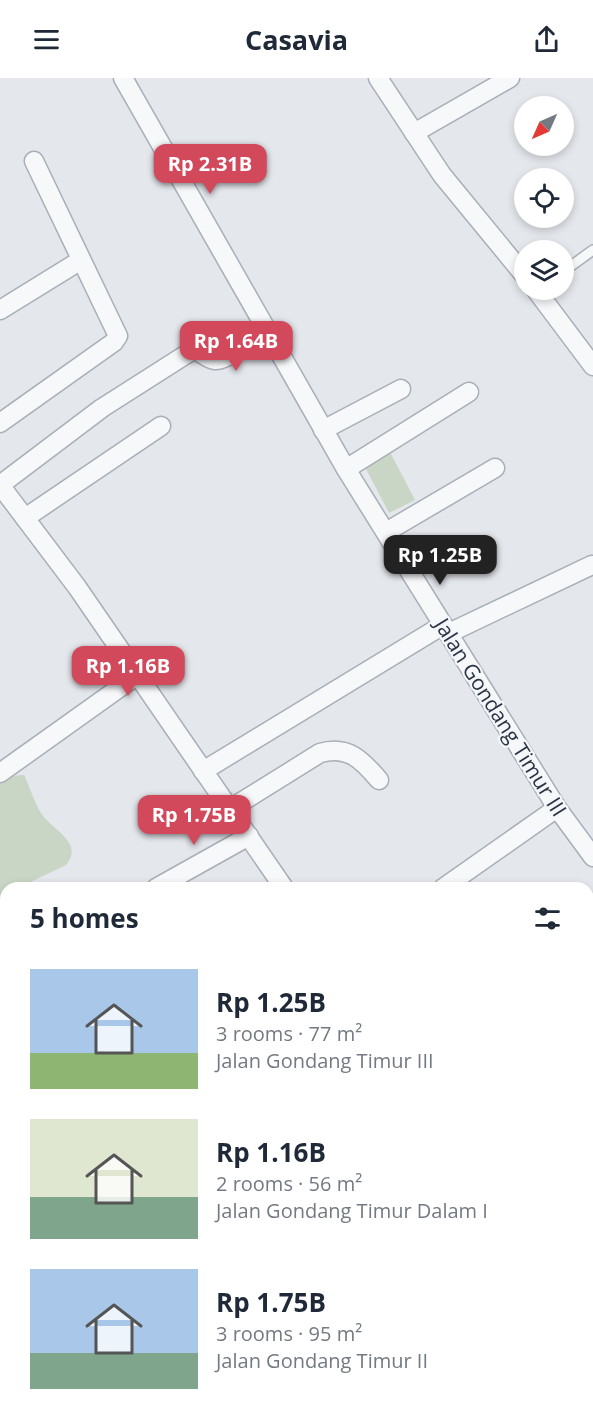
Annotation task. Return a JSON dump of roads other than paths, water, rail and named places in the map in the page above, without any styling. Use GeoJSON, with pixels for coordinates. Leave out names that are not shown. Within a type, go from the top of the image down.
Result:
{"type":"FeatureCollection","features":[{"type":"Feature","properties":{"kind":"street","name":"Jalan Gondang Timur III"},"geometry":{"type":"LineString","coordinates":[[123,78],[346,469],[557,808],[593,857]]}},
{"type":"Feature","properties":{"kind":"street"},"geometry":{"type":"LineString","coordinates":[[378,78],[442,176],[514,263]]}},
{"type":"Feature","properties":{"kind":"street"},"geometry":{"type":"LineString","coordinates":[[414,133],[510,78]]}},
{"type":"Feature","properties":{"kind":"street"},"geometry":{"type":"LineString","coordinates":[[0,423],[114,342],[118,336],[34,161]]}},
{"type":"Feature","properties":{"kind":"street"},"geometry":{"type":"LineString","coordinates":[[0,310],[81,260]]}},
{"type":"Feature","properties":{"kind":"street"},"geometry":{"type":"LineString","coordinates":[[545,300],[593,366]]}},
{"type":"Feature","properties":{"kind":"street"},"geometry":{"type":"LineString","coordinates":[[266,330],[223,360],[213,360],[200,351],[193,350],[102,408],[0,485],[76,587],[280,882]]}},
{"type":"Feature","properties":{"kind":"street"},"geometry":{"type":"LineString","coordinates":[[323,429],[401,388]]}},
{"type":"Feature","properties":{"kind":"street"},"geometry":{"type":"LineString","coordinates":[[346,469],[469,392]]}},
{"type":"Feature","properties":{"kind":"street"},"geometry":{"type":"LineString","coordinates":[[25,518],[161,426]]}},
{"type":"Feature","properties":{"kind":"street"},"geometry":{"type":"LineString","coordinates":[[386,532],[495,468]]}},
{"type":"Feature","properties":{"kind":"street"},"geometry":{"type":"LineString","coordinates":[[203,771],[446,629],[592,565]]}},
{"type":"Feature","properties":{"kind":"street"},"geometry":{"type":"LineString","coordinates":[[0,773],[136,676]]}},
{"type":"Feature","properties":{"kind":"street"},"geometry":{"type":"LineString","coordinates":[[230,809],[320,753],[329,750],[343,750],[359,757],[379,780]]}},
{"type":"Feature","properties":{"kind":"street"},"geometry":{"type":"LineString","coordinates":[[454,882],[557,808]]}},
{"type":"Feature","properties":{"kind":"street"},"geometry":{"type":"LineString","coordinates":[[167,882],[249,836]]}},
{"type":"Feature","properties":{"kind":"lane"},"geometry":{"type":"LineString","coordinates":[[574,264],[593,250]]}}]}
